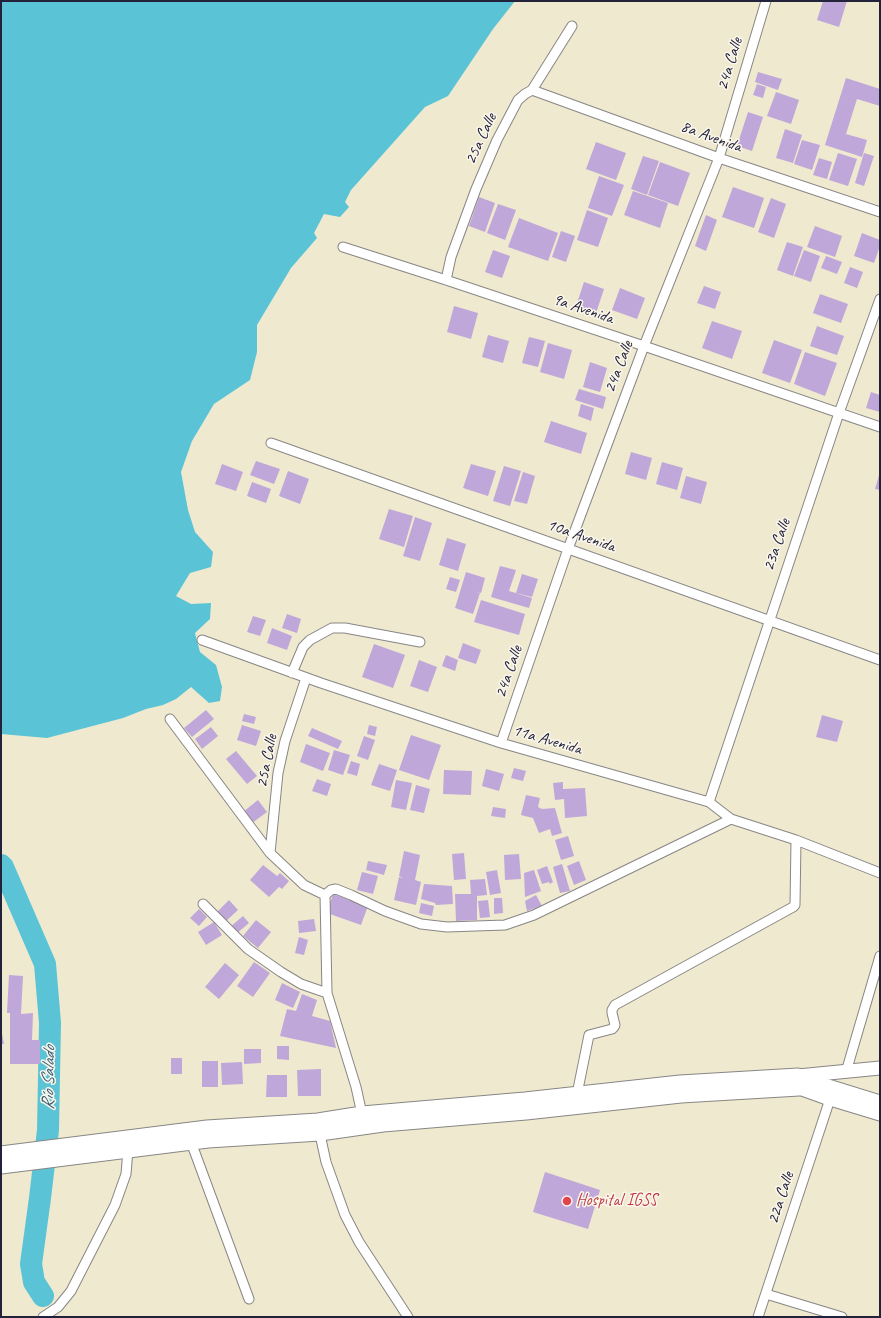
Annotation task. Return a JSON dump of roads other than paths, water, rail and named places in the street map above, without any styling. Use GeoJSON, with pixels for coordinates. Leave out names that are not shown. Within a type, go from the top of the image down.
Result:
{"type":"FeatureCollection","features":[{"type":"Feature","properties":{"kind":"main road"},"geometry":{"type":"LineString","coordinates":[[6,1159],[49,1154],[207,1128],[319,1127],[383,1124],[526,1112],[576,1100],[680,1083],[799,1082],[846,1072],[880,1068]]}},
{"type":"Feature","properties":{"kind":"main road"},"geometry":{"type":"LineString","coordinates":[[799,1082],[832,1093],[880,1114]]}},
{"type":"Feature","properties":{"kind":"main road"},"geometry":{"type":"LineString","coordinates":[[832,1093],[880,1102]]}},
{"type":"Feature","properties":{"kind":"main road"},"geometry":{"type":"LineString","coordinates":[[49,1154],[128,1150],[319,1127],[362,1114],[525,1100],[576,1100]]}},
{"type":"Feature","properties":{"kind":"street","name":"24a Calle"},"geometry":{"type":"LineString","coordinates":[[501,743],[568,549],[644,346],[719,158],[766,1]]}},
{"type":"Feature","properties":{"kind":"street","name":"25a Calle"},"geometry":{"type":"LineString","coordinates":[[446,280],[451,257],[473,196],[497,140],[518,100],[532,90],[572,26]]}},
{"type":"Feature","properties":{"kind":"street","name":"8a Avenida"},"geometry":{"type":"LineString","coordinates":[[532,90],[719,158],[880,212]]}},
{"type":"Feature","properties":{"kind":"street","name":"9a Avenida"},"geometry":{"type":"LineString","coordinates":[[343,247],[644,346],[880,427]]}},
{"type":"Feature","properties":{"kind":"street","name":"23a Calle"},"geometry":{"type":"LineString","coordinates":[[709,802],[839,413],[880,299]]}},
{"type":"Feature","properties":{"kind":"street","name":"10a Avenida"},"geometry":{"type":"LineString","coordinates":[[271,443],[880,660]]}},
{"type":"Feature","properties":{"kind":"street"},"geometry":{"type":"LineString","coordinates":[[292,673],[303,647],[310,640],[332,628],[345,628],[420,642]]}},
{"type":"Feature","properties":{"kind":"street","name":"11a Avenida"},"geometry":{"type":"LineString","coordinates":[[202,640],[306,678],[501,743],[709,802],[731,819],[796,840],[880,873]]}},
{"type":"Feature","properties":{"kind":"street","name":"25a Calle"},"geometry":{"type":"LineString","coordinates":[[270,853],[278,773],[285,741],[306,678]]}},
{"type":"Feature","properties":{"kind":"street"},"geometry":{"type":"LineString","coordinates":[[170,719],[270,853],[304,885],[325,895]]}},
{"type":"Feature","properties":{"kind":"street"},"geometry":{"type":"LineString","coordinates":[[325,895],[331,890],[336,889],[421,924],[447,927],[505,925],[534,915],[731,819]]}},
{"type":"Feature","properties":{"kind":"street"},"geometry":{"type":"LineString","coordinates":[[576,1100],[589,1035],[612,1030],[615,1024],[612,1010],[615,1005],[795,905],[796,840]]}},
{"type":"Feature","properties":{"kind":"street"},"geometry":{"type":"LineString","coordinates":[[325,895],[327,993],[356,1087],[362,1114]]}},
{"type":"Feature","properties":{"kind":"street"},"geometry":{"type":"LineString","coordinates":[[202,904],[248,949],[301,984],[327,993]]}},
{"type":"Feature","properties":{"kind":"street"},"geometry":{"type":"LineString","coordinates":[[846,1072],[880,956]]}},
{"type":"Feature","properties":{"kind":"street","name":"22a Calle"},"geometry":{"type":"LineString","coordinates":[[758,1317],[832,1093]]}},
{"type":"Feature","properties":{"kind":"street"},"geometry":{"type":"LineString","coordinates":[[319,1127],[326,1162],[345,1215],[359,1242],[408,1317]]}},
{"type":"Feature","properties":{"kind":"street"},"geometry":{"type":"LineString","coordinates":[[191,1142],[249,1299]]}},
{"type":"Feature","properties":{"kind":"street"},"geometry":{"type":"LineString","coordinates":[[43,1317],[58,1307],[75,1285],[115,1205],[126,1174],[128,1150]]}},
{"type":"Feature","properties":{"kind":"street"},"geometry":{"type":"LineString","coordinates":[[766,1294],[842,1317]]}},
{"type":"Feature","properties":{"kind":"water"},"geometry":{"type":"Polygon","coordinates":[[[1,1],[515,1],[493,29],[448,96],[425,107],[351,190],[345,202],[349,207],[340,217],[324,214],[314,233],[317,238],[291,268],[257,325],[257,352],[250,380],[214,404],[192,441],[181,472],[188,510],[195,532],[213,552],[211,567],[190,573],[176,596],[191,604],[211,603],[210,619],[195,633],[200,652],[216,665],[222,687],[220,701],[209,703],[191,687],[176,699],[163,705],[146,709],[123,718],[47,738],[1,734],[1,1]]]}},
{"type":"Feature","properties":{"kind":"waterway","name":"Río Salado"},"geometry":{"type":"LineString","coordinates":[[1,865],[45,964],[50,1023],[48,1130],[31,1264],[34,1282],[43,1296]]}},
{"type":"Feature","properties":{"kind":"place","name":"Hospital IGSS"},"geometry":{"type":"Point","coordinates":[567,1201]}}]}
